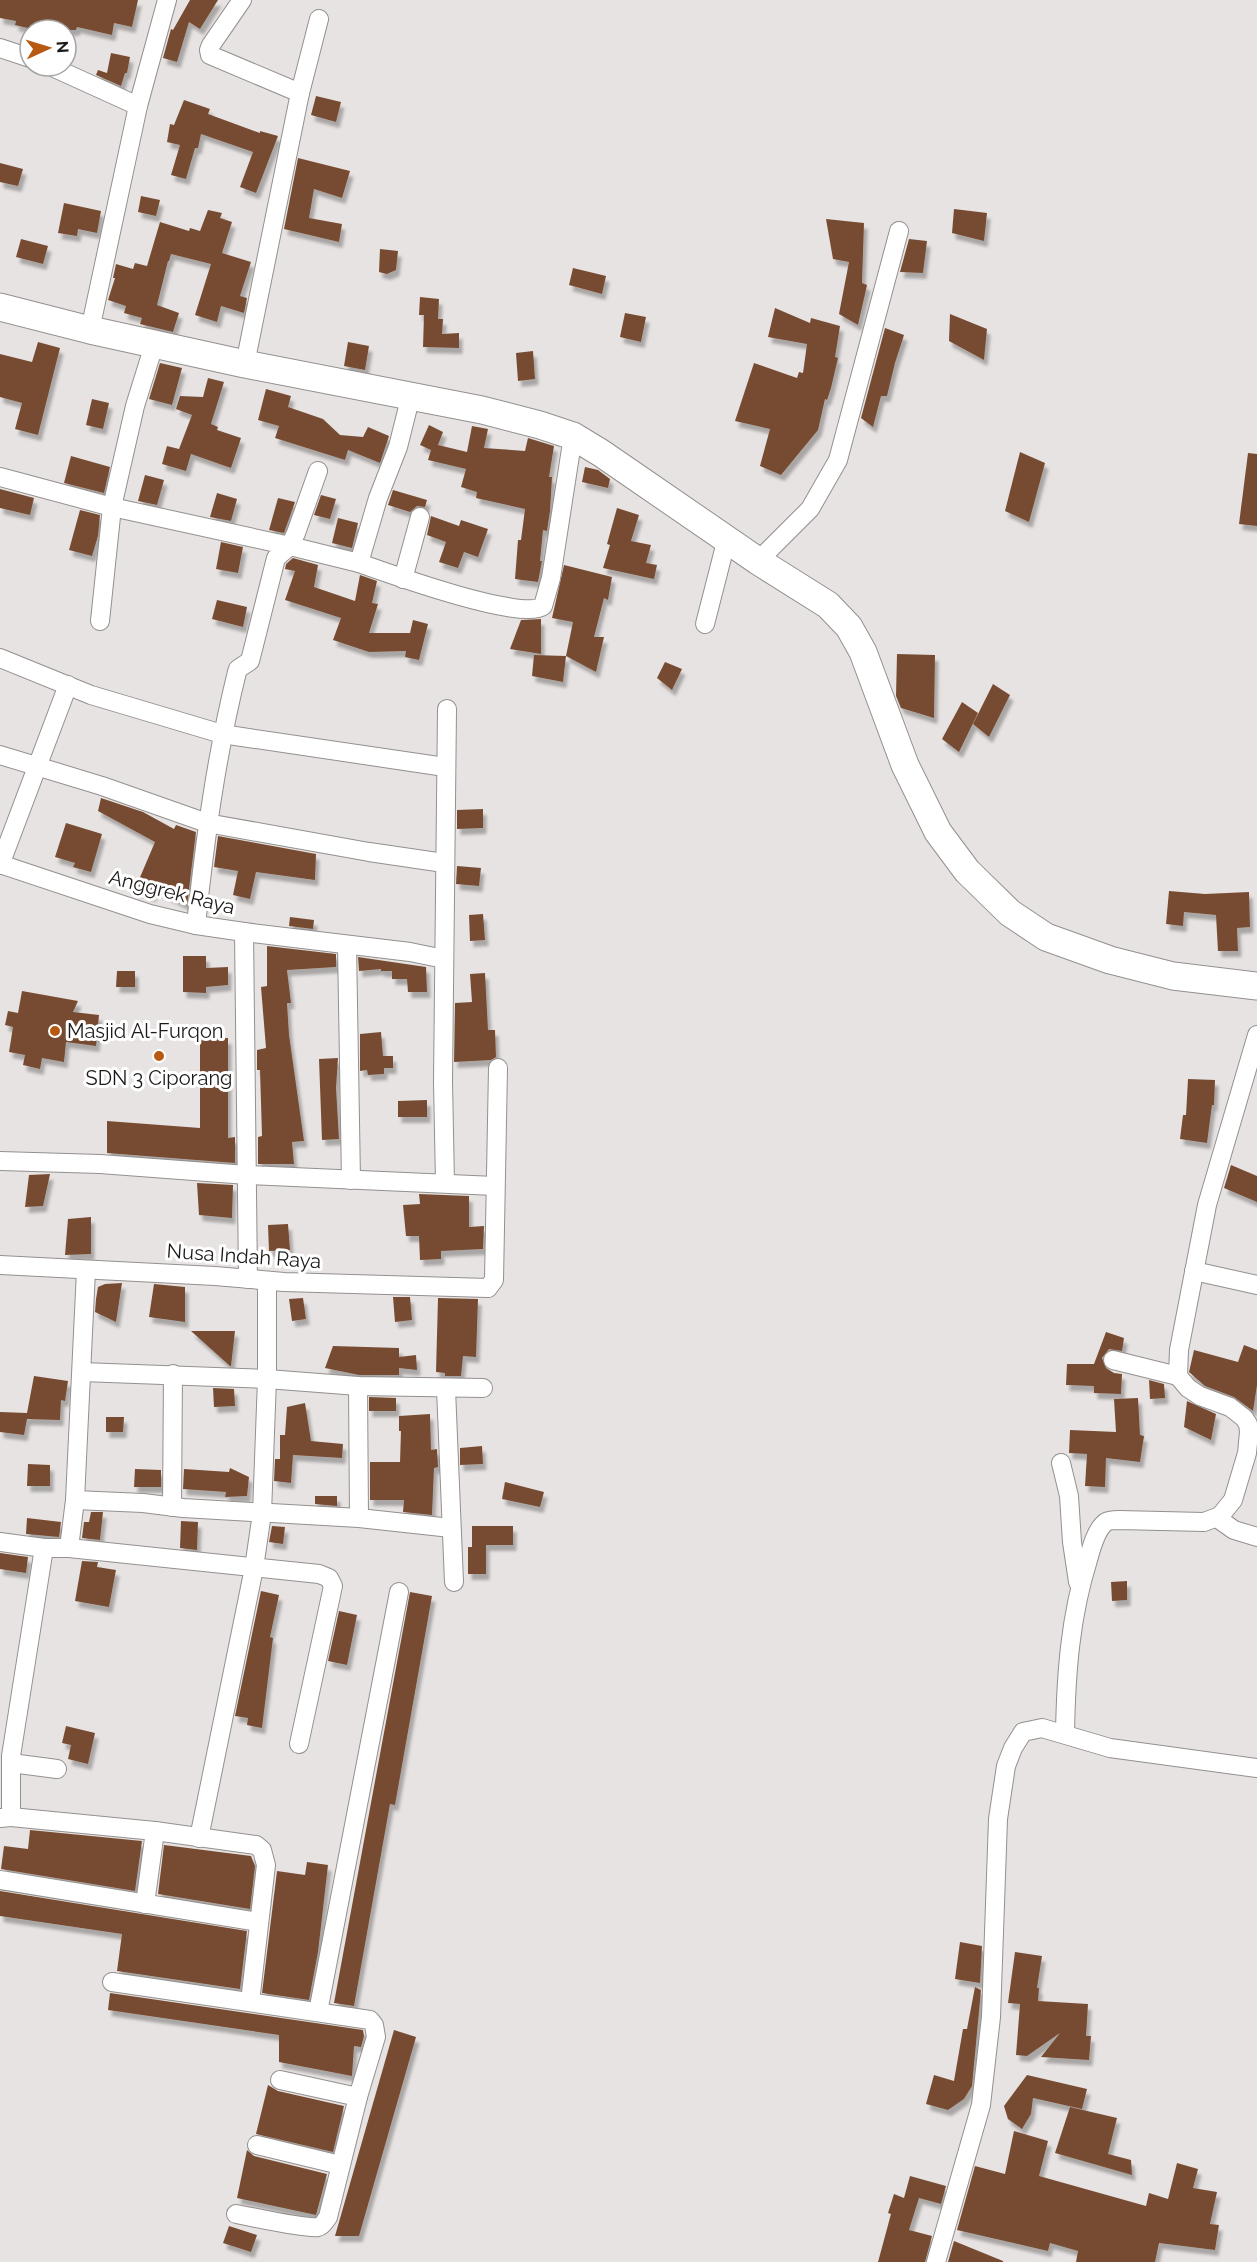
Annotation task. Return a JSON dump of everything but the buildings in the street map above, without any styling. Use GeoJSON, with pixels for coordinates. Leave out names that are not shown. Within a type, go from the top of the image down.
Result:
{"type":"FeatureCollection","features":[{"type":"Feature","properties":{"kind":"street"},"geometry":{"type":"LineString","coordinates":[[90,330],[138,106],[167,0]]}},
{"type":"Feature","properties":{"kind":"street"},"geometry":{"type":"LineString","coordinates":[[242,0],[211,45],[210,55],[300,93]]}},
{"type":"Feature","properties":{"kind":"street"},"geometry":{"type":"LineString","coordinates":[[245,364],[300,93],[319,19]]}},
{"type":"Feature","properties":{"kind":"street"},"geometry":{"type":"LineString","coordinates":[[0,48],[18,54]]}},
{"type":"Feature","properties":{"kind":"street"},"geometry":{"type":"LineString","coordinates":[[76,78],[138,106]]}},
{"type":"Feature","properties":{"kind":"street"},"geometry":{"type":"LineString","coordinates":[[758,561],[810,509],[838,460],[899,231]]}},
{"type":"Feature","properties":{"kind":"street"},"geometry":{"type":"LineString","coordinates":[[0,307],[154,345],[494,413],[573,436],[758,561],[828,605],[849,627],[863,652],[905,765],[938,832],[967,871],[1010,913],[1046,937],[1110,960],[1173,976],[1257,986]]}},
{"type":"Feature","properties":{"kind":"street"},"geometry":{"type":"LineString","coordinates":[[100,621],[112,507],[135,405],[154,345]]}},
{"type":"Feature","properties":{"kind":"street"},"geometry":{"type":"LineString","coordinates":[[359,563],[378,498],[398,447],[411,396]]}},
{"type":"Feature","properties":{"kind":"street"},"geometry":{"type":"LineString","coordinates":[[0,477],[112,507],[359,563],[403,579],[506,607],[540,608],[551,578],[573,436]]}},
{"type":"Feature","properties":{"kind":"street"},"geometry":{"type":"LineString","coordinates":[[196,925],[207,823],[222,734],[238,669],[250,661],[276,558],[290,546],[318,471]]}},
{"type":"Feature","properties":{"kind":"street"},"geometry":{"type":"LineString","coordinates":[[403,579],[420,517]]}},
{"type":"Feature","properties":{"kind":"street"},"geometry":{"type":"LineString","coordinates":[[705,624],[727,538]]}},
{"type":"Feature","properties":{"kind":"street"},"geometry":{"type":"LineString","coordinates":[[0,658],[91,695],[222,734],[445,768]]}},
{"type":"Feature","properties":{"kind":"street"},"geometry":{"type":"LineString","coordinates":[[0,864],[68,685]]}},
{"type":"Feature","properties":{"kind":"street"},"geometry":{"type":"LineString","coordinates":[[446,1183],[443,1082],[447,709]]}},
{"type":"Feature","properties":{"kind":"street"},"geometry":{"type":"LineString","coordinates":[[0,755],[102,786],[207,823],[444,863]]}},
{"type":"Feature","properties":{"kind":"street","name":"Anggrek Raya"},"geometry":{"type":"LineString","coordinates":[[0,864],[108,901],[196,925],[244,932],[248,1279]]}},
{"type":"Feature","properties":{"kind":"street"},"geometry":{"type":"LineString","coordinates":[[244,932],[410,952],[444,959]]}},
{"type":"Feature","properties":{"kind":"street"},"geometry":{"type":"LineString","coordinates":[[347,945],[351,1180]]}},
{"type":"Feature","properties":{"kind":"street"},"geometry":{"type":"LineString","coordinates":[[1178,1376],[1179,1350],[1207,1205],[1257,1035]]}},
{"type":"Feature","properties":{"kind":"street"},"geometry":{"type":"LineString","coordinates":[[0,1161],[100,1164],[247,1175],[495,1186],[498,1068]]}},
{"type":"Feature","properties":{"kind":"street","name":"Nusa Indah Raya"},"geometry":{"type":"LineString","coordinates":[[0,1265],[267,1281],[484,1288],[490,1287],[494,1280],[495,1186]]}},
{"type":"Feature","properties":{"kind":"street"},"geometry":{"type":"LineString","coordinates":[[69,1548],[75,1500],[86,1270]]}},
{"type":"Feature","properties":{"kind":"street"},"geometry":{"type":"LineString","coordinates":[[1194,1271],[1257,1285]]}},
{"type":"Feature","properties":{"kind":"street"},"geometry":{"type":"LineString","coordinates":[[200,1838],[254,1568],[262,1513],[267,1379],[267,1281]]}},
{"type":"Feature","properties":{"kind":"street"},"geometry":{"type":"LineString","coordinates":[[1065,1734],[1067,1665],[1079,1587],[1092,1545],[1106,1522],[1119,1520],[1204,1522],[1217,1518],[1233,1500],[1247,1453],[1248,1424],[1230,1407],[1200,1396],[1188,1388],[1178,1376],[1113,1360]]}},
{"type":"Feature","properties":{"kind":"street"},"geometry":{"type":"LineString","coordinates":[[82,1372],[173,1374],[358,1386],[483,1388]]}},
{"type":"Feature","properties":{"kind":"street"},"geometry":{"type":"LineString","coordinates":[[172,1507],[173,1374]]}},
{"type":"Feature","properties":{"kind":"street"},"geometry":{"type":"LineString","coordinates":[[358,1386],[359,1518]]}},
{"type":"Feature","properties":{"kind":"street"},"geometry":{"type":"LineString","coordinates":[[446,1389],[454,1582]]}},
{"type":"Feature","properties":{"kind":"street"},"geometry":{"type":"LineString","coordinates":[[1061,1463],[1069,1496],[1072,1542],[1079,1587]]}},
{"type":"Feature","properties":{"kind":"street"},"geometry":{"type":"LineString","coordinates":[[75,1500],[359,1518],[451,1527]]}},
{"type":"Feature","properties":{"kind":"street"},"geometry":{"type":"LineString","coordinates":[[1217,1518],[1234,1530],[1257,1537]]}},
{"type":"Feature","properties":{"kind":"street"},"geometry":{"type":"LineString","coordinates":[[0,1542],[326,1576],[333,1586],[299,1744]]}},
{"type":"Feature","properties":{"kind":"street"},"geometry":{"type":"LineString","coordinates":[[44,1548],[11,1763],[6,1818],[155,1832],[256,1845],[262,1850],[266,1865],[250,2002]]}},
{"type":"Feature","properties":{"kind":"street"},"geometry":{"type":"LineString","coordinates":[[318,2012],[399,1592]]}},
{"type":"Feature","properties":{"kind":"street"},"geometry":{"type":"LineString","coordinates":[[936,2262],[981,2104],[991,2017],[998,1819],[1006,1766],[1023,1732],[1042,1728],[1110,1749],[1257,1768]]}},
{"type":"Feature","properties":{"kind":"street"},"geometry":{"type":"LineString","coordinates":[[11,1763],[57,1768]]}},
{"type":"Feature","properties":{"kind":"street"},"geometry":{"type":"LineString","coordinates":[[145,1904],[155,1832]]}},
{"type":"Feature","properties":{"kind":"street"},"geometry":{"type":"LineString","coordinates":[[0,1880],[258,1922]]}},
{"type":"Feature","properties":{"kind":"street"},"geometry":{"type":"LineString","coordinates":[[112,1982],[370,2020],[374,2025],[376,2037],[358,2097],[328,2217],[324,2223],[318,2227],[236,2214]]}},
{"type":"Feature","properties":{"kind":"street"},"geometry":{"type":"LineString","coordinates":[[280,2080],[358,2097]]}},
{"type":"Feature","properties":{"kind":"street"},"geometry":{"type":"LineString","coordinates":[[257,2145],[340,2165]]}},
{"type":"Feature","properties":{"kind":"place","name":"Masjid Al-Furqon"},"geometry":{"type":"Point","coordinates":[55,1031]}},
{"type":"Feature","properties":{"kind":"place","name":"SDN 3 Ciporang"},"geometry":{"type":"Point","coordinates":[159,1056]}}]}
